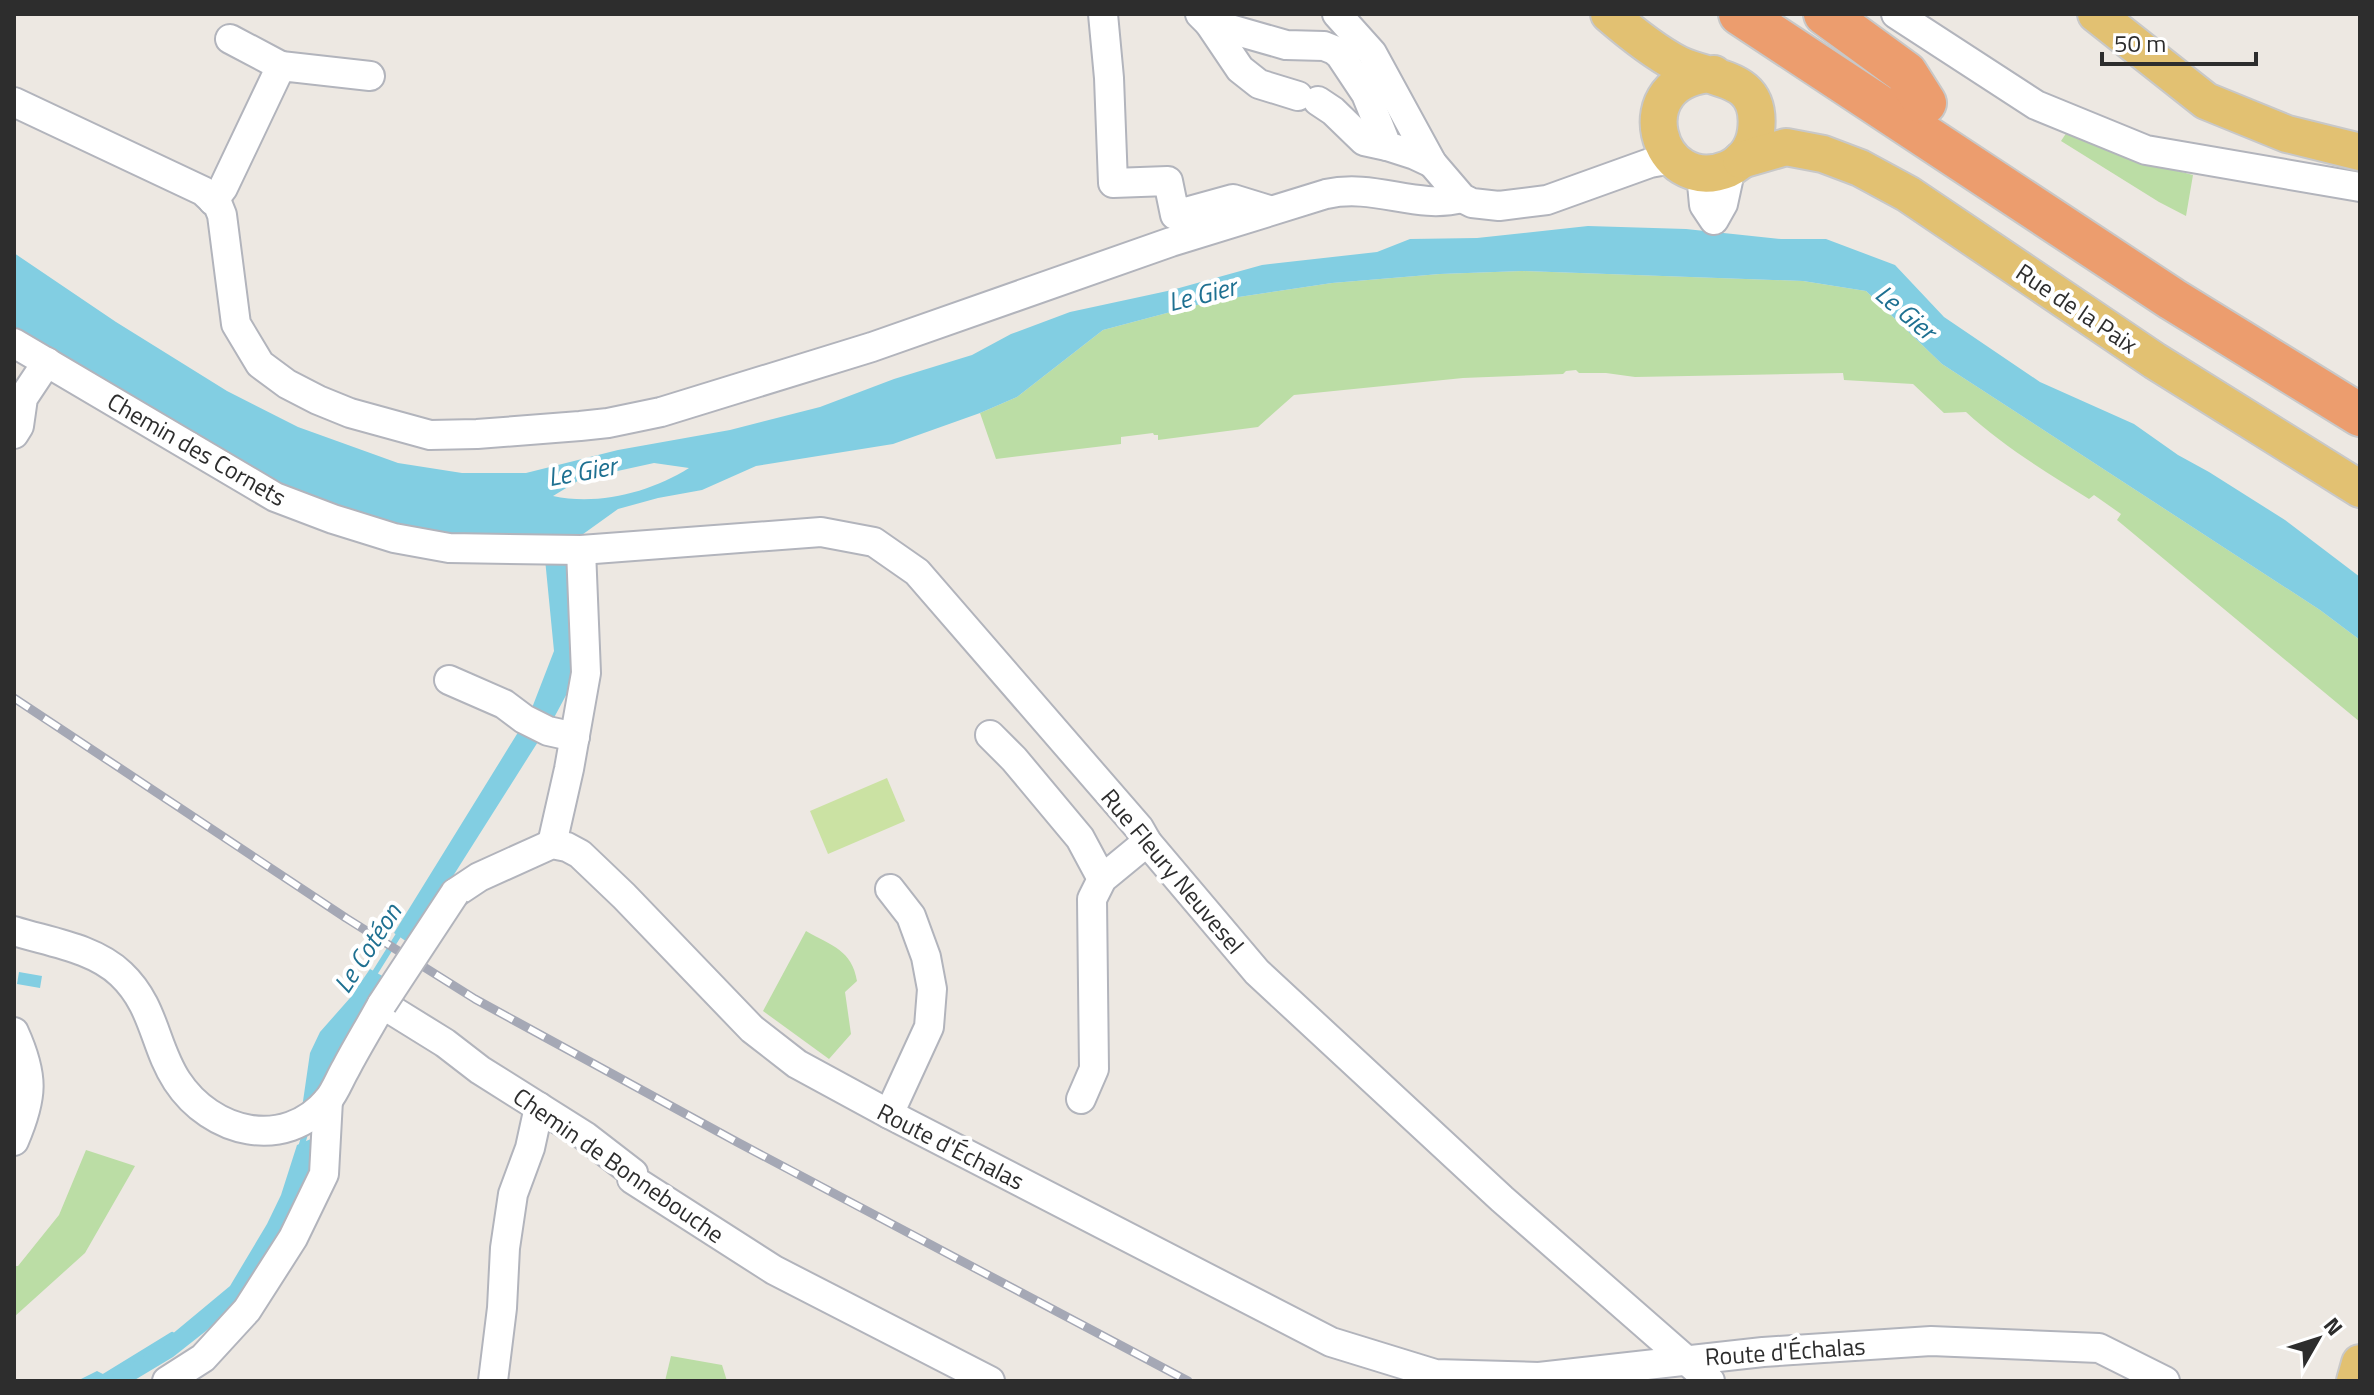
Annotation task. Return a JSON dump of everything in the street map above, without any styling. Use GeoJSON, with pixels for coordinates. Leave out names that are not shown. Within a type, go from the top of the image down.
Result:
{"type":"FeatureCollection","features":[{"type":"Feature","properties":{"kind":"highway"},"geometry":{"type":"LineString","coordinates":[[1717,14],[1821,66]]}},
{"type":"Feature","properties":{"kind":"highway"},"geometry":{"type":"LineString","coordinates":[[1740,14],[2172,299],[2360,415]]}},
{"type":"Feature","properties":{"kind":"highway"},"geometry":{"type":"LineString","coordinates":[[1791,14],[2154,254],[2360,382]]}},
{"type":"Feature","properties":{"kind":"highway"},"geometry":{"type":"LineString","coordinates":[[1825,14],[1906,73],[1925,103]]}},
{"type":"Feature","properties":{"kind":"main road"},"geometry":{"type":"LineString","coordinates":[[1609,14],[1637,38],[1681,65],[1714,74],[1730,79],[1743,89],[1753,103],[1757,119],[1756,135],[1749,151],[1711,165],[1664,147],[1658,133],[1658,118],[1662,103],[1681,81],[1697,75],[1714,74]]}},
{"type":"Feature","properties":{"kind":"main road"},"geometry":{"type":"LineString","coordinates":[[2096,14],[2206,101],[2287,134],[2360,152]]}},
{"type":"Feature","properties":{"kind":"main road"},"geometry":{"type":"LineString","coordinates":[[1637,38],[1658,84],[1662,103]]}},
{"type":"Feature","properties":{"kind":"main road"},"geometry":{"type":"LineString","coordinates":[[1757,119],[1786,147]]}},
{"type":"Feature","properties":{"kind":"main road","name":"Rue de la Paix"},"geometry":{"type":"LineString","coordinates":[[1711,165],[1786,147],[1823,154],[1860,168],[1908,194],[2155,361],[2360,489]]}},
{"type":"Feature","properties":{"kind":"main road"},"geometry":{"type":"LineString","coordinates":[[2355,1381],[2360,1363]]}},
{"type":"Feature","properties":{"kind":"street"},"geometry":{"type":"LineString","coordinates":[[1103,14],[1113,183],[1168,181],[1175,215],[1233,199],[1269,210]]}},
{"type":"Feature","properties":{"kind":"street"},"geometry":{"type":"LineString","coordinates":[[1337,14],[1372,53],[1432,163],[1462,198],[1472,203],[1499,206],[1547,200],[1650,163],[1711,165],[1704,205],[1714,220],[1723,204]]}},
{"type":"Feature","properties":{"kind":"street"},"geometry":{"type":"LineString","coordinates":[[1896,14],[2036,105],[2146,150],[2360,187]]}},
{"type":"Feature","properties":{"kind":"street"},"geometry":{"type":"LineString","coordinates":[[1205,18],[1240,69],[1259,84],[1308,98],[1333,111],[1364,141],[1432,163]]}},
{"type":"Feature","properties":{"kind":"street"},"geometry":{"type":"LineString","coordinates":[[1205,18],[1286,45],[1324,46],[1334,50],[1364,89],[1387,146]]}},
{"type":"Feature","properties":{"kind":"street"},"geometry":{"type":"LineString","coordinates":[[230,39],[281,66],[370,76]]}},
{"type":"Feature","properties":{"kind":"street"},"geometry":{"type":"LineString","coordinates":[[213,201],[223,188],[281,66]]}},
{"type":"Feature","properties":{"kind":"street"},"geometry":{"type":"LineString","coordinates":[[14,102],[203,191],[213,201],[222,215],[225,229],[236,324],[260,364],[287,384],[318,400],[430,435],[580,426],[661,412],[872,347],[1269,210],[1345,190],[1441,203],[1462,198]]}},
{"type":"Feature","properties":{"kind":"street","name":"Chemin des Cornets"},"geometry":{"type":"LineString","coordinates":[[14,343],[275,497],[333,519],[394,538],[449,548],[581,550]]}},
{"type":"Feature","properties":{"kind":"street"},"geometry":{"type":"LineString","coordinates":[[14,434],[19,426],[23,398],[47,362]]}},
{"type":"Feature","properties":{"kind":"street","name":"Rue Fleury Neuvesel"},"geometry":{"type":"LineString","coordinates":[[581,550],[821,532],[874,542],[917,572],[1139,828],[1147,842],[1257,972],[1502,1199],[1710,1381]]}},
{"type":"Feature","properties":{"kind":"street"},"geometry":{"type":"LineString","coordinates":[[14,931],[98,958],[124,976],[154,1024],[177,1082],[202,1109],[217,1119],[251,1131],[281,1129],[307,1118],[328,1100],[382,1004],[455,893],[479,877],[552,844],[549,729],[586,673],[581,550]]}},
{"type":"Feature","properties":{"kind":"street"},"geometry":{"type":"LineString","coordinates":[[449,680],[504,704],[549,729]]}},
{"type":"Feature","properties":{"kind":"street"},"geometry":{"type":"LineString","coordinates":[[990,735],[1080,838],[1102,879]]}},
{"type":"Feature","properties":{"kind":"street"},"geometry":{"type":"LineString","coordinates":[[1081,1099],[1094,1069],[1092,899],[1102,879],[1147,842]]}},
{"type":"Feature","properties":{"kind":"street","name":"Route d'Échalas"},"geometry":{"type":"LineString","coordinates":[[552,844],[580,854],[752,1029],[797,1064],[1331,1342],[1435,1374],[1539,1377],[1685,1359],[1931,1341],[2099,1348],[2165,1381]]}},
{"type":"Feature","properties":{"kind":"street"},"geometry":{"type":"LineString","coordinates":[[889,1114],[929,1027],[932,989],[926,957],[911,916],[890,889]]}},
{"type":"Feature","properties":{"kind":"street","name":"Chemin de Bonnebouche"},"geometry":{"type":"LineString","coordinates":[[382,1004],[585,1136],[633,1173],[632,1179],[774,1270],[990,1381]]}},
{"type":"Feature","properties":{"kind":"street"},"geometry":{"type":"LineString","coordinates":[[14,1032],[29,1070],[28,1094],[14,1141]]}},
{"type":"Feature","properties":{"kind":"street"},"geometry":{"type":"LineString","coordinates":[[167,1381],[203,1358],[247,1310],[293,1238],[324,1174],[328,1100]]}},
{"type":"Feature","properties":{"kind":"street"},"geometry":{"type":"LineString","coordinates":[[493,1381],[513,1194],[530,1148],[539,1107]]}},
{"type":"Feature","properties":{"kind":"green space"},"geometry":{"type":"Polygon","coordinates":[[[2067,132],[2128,158],[2193,175],[2186,216],[2061,141],[2067,132]]]}},
{"type":"Feature","properties":{"kind":"green space"},"geometry":{"type":"Polygon","coordinates":[[[1522,271],[1803,281],[1866,291],[1942,364],[2320,610],[2360,640],[2360,722],[2117,520],[2121,514],[2094,495],[2089,499],[2041,469],[1966,412],[1944,413],[1913,384],[1844,380],[1843,373],[1635,377],[1579,373],[1576,370],[1563,374],[1463,378],[1294,395],[1258,427],[1158,440],[1158,435],[1153,433],[1121,437],[1121,444],[996,459],[980,413],[1017,397],[1103,330],[1212,301],[1332,283],[1522,271]]]}},
{"type":"Feature","properties":{"kind":"green space"},"geometry":{"type":"Polygon","coordinates":[[[887,778],[905,821],[828,854],[810,811],[887,778]]]}},
{"type":"Feature","properties":{"kind":"green space"},"geometry":{"type":"Polygon","coordinates":[[[806,931],[846,956],[857,981],[845,992],[851,1034],[829,1059],[763,1011],[806,931]]]}},
{"type":"Feature","properties":{"kind":"green space"},"geometry":{"type":"Polygon","coordinates":[[[86,1150],[135,1166],[85,1253],[14,1317],[14,1266],[18,1266],[59,1215],[86,1150]]]}},
{"type":"Feature","properties":{"kind":"green space"},"geometry":{"type":"Polygon","coordinates":[[[671,1356],[722,1365],[727,1381],[665,1381],[671,1356]]]}},
{"type":"Feature","properties":{"kind":"water","name":"Le Gier"},"geometry":{"type":"Polygon","coordinates":[[[1588,226],[1686,229],[1781,239],[1826,239],[1895,265],[1944,317],[2040,382],[2134,424],[2178,455],[2285,520],[2360,577],[2360,640],[2320,610],[1942,364],[1866,291],[1803,281],[1522,271],[1332,283],[1212,301],[1103,330],[1017,397],[980,413],[893,444],[756,466],[702,490],[618,509],[579,537],[571,686],[549,727],[410,944],[394,933],[530,713],[554,651],[545,559],[505,538],[426,531],[322,507],[257,477],[14,331],[14,253],[116,322],[227,391],[298,427],[398,463],[462,473],[526,473],[618,450],[730,430],[820,407],[894,379],[972,355],[1011,334],[1070,312],[1172,290],[1262,265],[1377,252],[1410,239],[1477,238],[1588,226]],[[654,463],[581,479],[553,496],[588,499],[624,495],[658,484],[689,468],[654,463]]]}},
{"type":"Feature","properties":{"kind":"water"},"geometry":{"type":"Polygon","coordinates":[[[370,969],[386,978],[328,1090],[301,1115],[310,1053],[320,1032],[370,969]]]}},
{"type":"Feature","properties":{"kind":"water"},"geometry":{"type":"Polygon","coordinates":[[[19,972],[42,976],[40,988],[17,984],[19,972]]]}},
{"type":"Feature","properties":{"kind":"water"},"geometry":{"type":"Polygon","coordinates":[[[320,1135],[302,1207],[237,1304],[173,1357],[133,1381],[77,1381],[97,1371],[107,1376],[159,1345],[230,1286],[281,1195],[297,1145],[320,1135]]]}},
{"type":"Feature","properties":{"kind":"waterway","name":"Le Cotéon"},"geometry":{"type":"LineString","coordinates":[[371,979],[401,931]]}},
{"type":"Feature","properties":{"kind":"waterway","name":"Le Cotéon"},"geometry":{"type":"LineString","coordinates":[[300,1151],[307,1127]]}},
{"type":"Feature","properties":{"kind":"waterway","name":"Le Cotéon"},"geometry":{"type":"LineString","coordinates":[[97,1381],[172,1335]]}},
{"type":"Feature","properties":{"kind":"railway"},"geometry":{"type":"LineString","coordinates":[[14,698],[346,918],[475,999],[1188,1381]]}}]}
